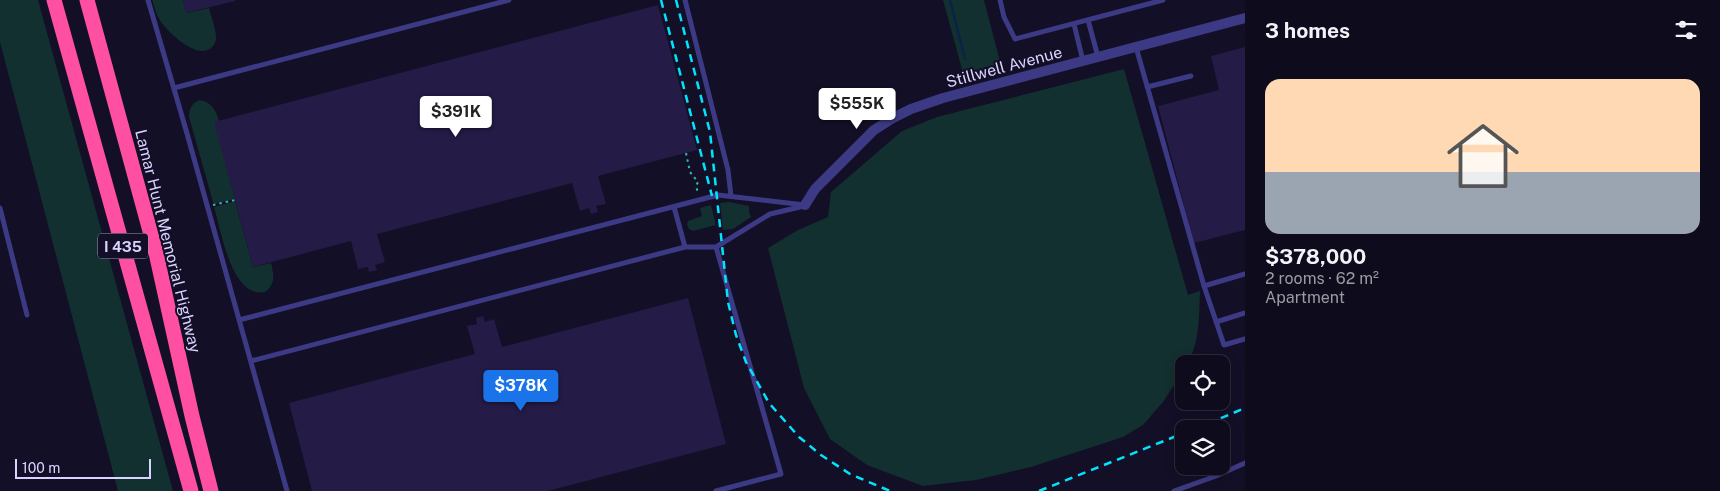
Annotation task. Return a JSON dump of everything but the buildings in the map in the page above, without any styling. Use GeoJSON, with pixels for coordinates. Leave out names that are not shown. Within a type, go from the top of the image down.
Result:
{"type":"FeatureCollection","features":[{"type":"Feature","properties":{"kind":"highway","name":"I 435"},"geometry":{"type":"LineString","coordinates":[[54,0],[191,491]]}},
{"type":"Feature","properties":{"kind":"highway","name":"Lamar Hunt Memorial Highway"},"geometry":{"type":"LineString","coordinates":[[87,0],[156,253],[192,416],[211,491]]}},
{"type":"Feature","properties":{"kind":"street","name":"Stillwell Avenue"},"geometry":{"type":"LineString","coordinates":[[805,205],[815,189],[874,130],[892,118],[911,109],[943,98],[1245,18]]}},
{"type":"Feature","properties":{"kind":"lane"},"geometry":{"type":"LineString","coordinates":[[148,0],[287,491]]}},
{"type":"Feature","properties":{"kind":"lane"},"geometry":{"type":"LineString","coordinates":[[174,88],[509,0]]}},
{"type":"Feature","properties":{"kind":"lane"},"geometry":{"type":"LineString","coordinates":[[685,0],[728,170],[731,196]]}},
{"type":"Feature","properties":{"kind":"lane"},"geometry":{"type":"LineString","coordinates":[[1000,0],[1004,18],[1015,39],[1163,0]]}},
{"type":"Feature","properties":{"kind":"lane"},"geometry":{"type":"LineString","coordinates":[[1088,20],[1098,57]]}},
{"type":"Feature","properties":{"kind":"lane"},"geometry":{"type":"LineString","coordinates":[[1074,24],[1083,61]]}},
{"type":"Feature","properties":{"kind":"lane"},"geometry":{"type":"LineString","coordinates":[[1136,47],[1204,286],[1224,345],[1245,339]]}},
{"type":"Feature","properties":{"kind":"lane"},"geometry":{"type":"LineString","coordinates":[[1147,87],[1191,76]]}},
{"type":"Feature","properties":{"kind":"lane"},"geometry":{"type":"LineString","coordinates":[[239,320],[718,195],[805,205]]}},
{"type":"Feature","properties":{"kind":"lane"},"geometry":{"type":"LineString","coordinates":[[251,361],[685,247],[716,247],[770,214],[805,205]]}},
{"type":"Feature","properties":{"kind":"lane"},"geometry":{"type":"LineString","coordinates":[[674,207],[685,247]]}},
{"type":"Feature","properties":{"kind":"lane"},"geometry":{"type":"LineString","coordinates":[[0,208],[27,315]]}},
{"type":"Feature","properties":{"kind":"lane"},"geometry":{"type":"LineString","coordinates":[[716,247],[781,474],[716,491]]}},
{"type":"Feature","properties":{"kind":"lane"},"geometry":{"type":"LineString","coordinates":[[1204,286],[1245,274]]}},
{"type":"Feature","properties":{"kind":"lane"},"geometry":{"type":"LineString","coordinates":[[1216,322],[1245,313]]}},
{"type":"Feature","properties":{"kind":"lane"},"geometry":{"type":"LineString","coordinates":[[1174,491],[1245,463]]}},
{"type":"Feature","properties":{"kind":"path"},"geometry":{"type":"LineString","coordinates":[[686,153],[690,172],[698,182],[696,186],[699,200]]}},
{"type":"Feature","properties":{"kind":"path"},"geometry":{"type":"LineString","coordinates":[[208,207],[235,200]]}},
{"type":"Feature","properties":{"kind":"green space"},"geometry":{"type":"Polygon","coordinates":[[[0,0],[38,0],[173,491],[118,491],[0,42],[0,0]]]}},
{"type":"Feature","properties":{"kind":"green space"},"geometry":{"type":"Polygon","coordinates":[[[152,0],[183,0],[187,13],[209,8],[216,34],[216,41],[213,46],[205,51],[198,51],[184,44],[161,22],[152,0]]]}},
{"type":"Feature","properties":{"kind":"green space"},"geometry":{"type":"Polygon","coordinates":[[[943,0],[984,0],[1002,69],[965,80],[943,0]]]}},
{"type":"Feature","properties":{"kind":"green space"},"geometry":{"type":"Polygon","coordinates":[[[1124,69],[1188,295],[1200,291],[1197,338],[1191,355],[1175,355],[1175,383],[1163,402],[1143,425],[1123,437],[1031,467],[976,480],[923,486],[867,465],[830,439],[804,388],[768,248],[798,230],[828,217],[831,192],[902,131],[937,117],[1124,69]]]}},
{"type":"Feature","properties":{"kind":"green space"},"geometry":{"type":"Polygon","coordinates":[[[200,100],[210,105],[218,117],[219,121],[215,122],[235,199],[215,204],[189,117],[192,106],[200,100]]]}},
{"type":"Feature","properties":{"kind":"green space"},"geometry":{"type":"Polygon","coordinates":[[[235,201],[253,267],[271,263],[273,282],[265,292],[253,291],[244,285],[229,260],[224,245],[214,207],[235,201]]]}},
{"type":"Feature","properties":{"kind":"green space"},"geometry":{"type":"Polygon","coordinates":[[[729,202],[749,206],[751,217],[733,229],[723,230],[720,203],[729,202]]]}},
{"type":"Feature","properties":{"kind":"green space"},"geometry":{"type":"Polygon","coordinates":[[[711,205],[716,225],[693,231],[689,229],[688,221],[702,216],[700,208],[711,205]]]}},
{"type":"Feature","properties":{"kind":"waterway"},"geometry":{"type":"LineString","coordinates":[[950,0],[965,59]]}},
{"type":"Feature","properties":{"kind":"railway"},"geometry":{"type":"LineString","coordinates":[[661,0],[712,196]]}},
{"type":"Feature","properties":{"kind":"railway"},"geometry":{"type":"LineString","coordinates":[[676,0],[710,132],[728,302],[736,335],[746,362],[769,403],[799,437],[821,455],[850,474],[890,491]]}},
{"type":"Feature","properties":{"kind":"railway"},"geometry":{"type":"LineString","coordinates":[[1216,420],[1245,408]]}},
{"type":"Feature","properties":{"kind":"railway"},"geometry":{"type":"LineString","coordinates":[[1039,491],[1175,437]]}}]}
